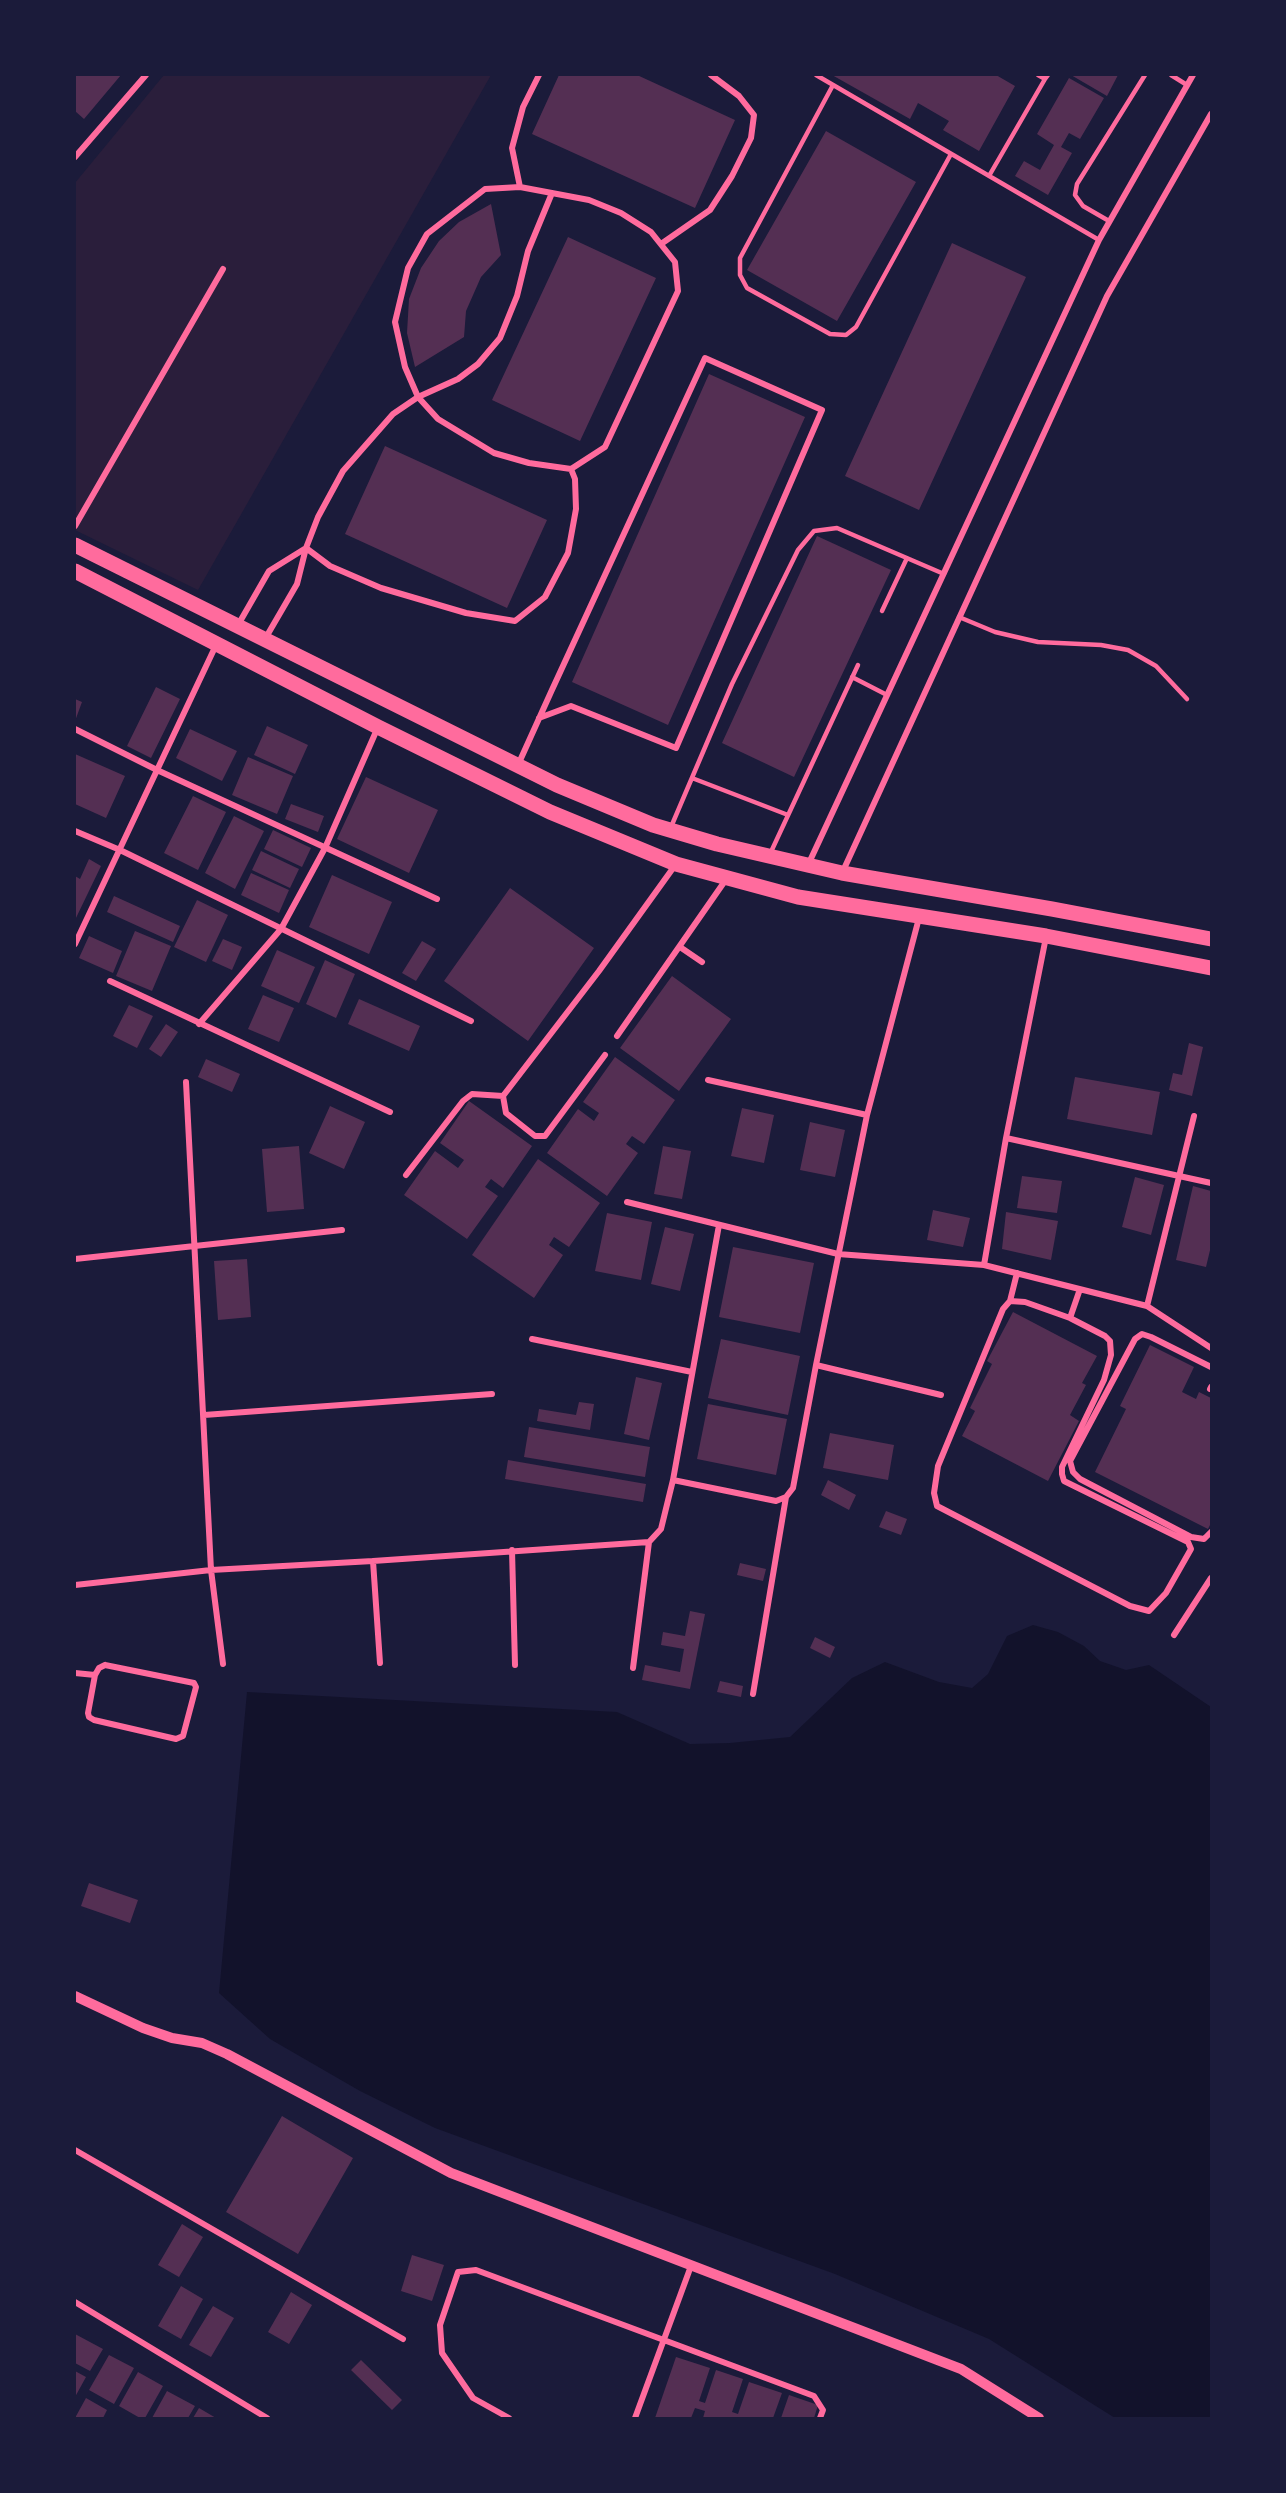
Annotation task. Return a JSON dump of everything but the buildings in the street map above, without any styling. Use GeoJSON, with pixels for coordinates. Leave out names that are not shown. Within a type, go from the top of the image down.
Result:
{"type":"FeatureCollection","features":[{"type":"Feature","properties":{"kind":"main road"},"geometry":{"type":"LineString","coordinates":[[75,545],[557,784],[670,830],[842,873],[1211,939]]}},
{"type":"Feature","properties":{"kind":"main road"},"geometry":{"type":"LineString","coordinates":[[75,571],[378,727],[550,812],[676,864],[798,897],[1046,936],[1211,968]]}},
{"type":"Feature","properties":{"kind":"street"},"geometry":{"type":"LineString","coordinates":[[75,158],[146,75]]}},
{"type":"Feature","properties":{"kind":"street"},"geometry":{"type":"LineString","coordinates":[[520,187],[512,148],[523,107],[539,75]]}},
{"type":"Feature","properties":{"kind":"street"},"geometry":{"type":"LineString","coordinates":[[660,244],[710,210],[732,176],[751,138],[754,116],[739,96],[711,75]]}},
{"type":"Feature","properties":{"kind":"street"},"geometry":{"type":"LineString","coordinates":[[808,866],[1099,240],[1193,75]]}},
{"type":"Feature","properties":{"kind":"street"},"geometry":{"type":"LineString","coordinates":[[842,873],[1107,296],[1211,114]]}},
{"type":"Feature","properties":{"kind":"street"},"geometry":{"type":"LineString","coordinates":[[520,187],[589,200],[621,213],[651,232],[675,262],[678,291],[604,447],[571,469],[529,463],[494,453],[438,419],[418,397],[405,367],[394,322],[408,268],[427,234],[485,189],[520,187]]}},
{"type":"Feature","properties":{"kind":"street"},"geometry":{"type":"LineString","coordinates":[[265,639],[297,584],[306,548],[318,517],[343,471],[393,414],[418,397],[458,379],[478,364],[500,338],[517,296],[528,251],[552,193]]}},
{"type":"Feature","properties":{"kind":"street"},"geometry":{"type":"LineString","coordinates":[[75,526],[223,269]]}},
{"type":"Feature","properties":{"kind":"street"},"geometry":{"type":"LineString","coordinates":[[518,765],[539,718],[705,358],[822,410],[676,748],[571,706],[539,718]]}},
{"type":"Feature","properties":{"kind":"street"},"geometry":{"type":"LineString","coordinates":[[306,548],[330,566],[381,588],[466,613],[516,621],[545,597],[568,553],[576,509],[575,480],[571,469]]}},
{"type":"Feature","properties":{"kind":"street"},"geometry":{"type":"LineString","coordinates":[[238,625],[269,571],[306,548]]}},
{"type":"Feature","properties":{"kind":"street"},"geometry":{"type":"LineString","coordinates":[[75,944],[217,643]]}},
{"type":"Feature","properties":{"kind":"street"},"geometry":{"type":"LineString","coordinates":[[199,1024],[281,929],[325,848],[378,727]]}},
{"type":"Feature","properties":{"kind":"street"},"geometry":{"type":"LineString","coordinates":[[75,729],[157,770],[437,899]]}},
{"type":"Feature","properties":{"kind":"street"},"geometry":{"type":"LineString","coordinates":[[75,831],[120,850],[471,1021]]}},
{"type":"Feature","properties":{"kind":"street"},"geometry":{"type":"LineString","coordinates":[[502,1096],[676,864]]}},
{"type":"Feature","properties":{"kind":"street"},"geometry":{"type":"LineString","coordinates":[[617,1036],[728,878]]}},
{"type":"Feature","properties":{"kind":"street"},"geometry":{"type":"LineString","coordinates":[[753,1694],[786,1497],[793,1488],[867,1115],[919,917]]}},
{"type":"Feature","properties":{"kind":"street"},"geometry":{"type":"LineString","coordinates":[[984,1265],[1006,1138],[1046,936]]}},
{"type":"Feature","properties":{"kind":"street"},"geometry":{"type":"LineString","coordinates":[[680,947],[702,962]]}},
{"type":"Feature","properties":{"kind":"street"},"geometry":{"type":"LineString","coordinates":[[110,981],[390,1112]]}},
{"type":"Feature","properties":{"kind":"street"},"geometry":{"type":"LineString","coordinates":[[502,1096],[506,1113],[535,1136],[545,1136],[605,1055]]}},
{"type":"Feature","properties":{"kind":"street"},"geometry":{"type":"LineString","coordinates":[[708,1080],[867,1115]]}},
{"type":"Feature","properties":{"kind":"street"},"geometry":{"type":"LineString","coordinates":[[186,1082],[211,1570],[223,1664]]}},
{"type":"Feature","properties":{"kind":"street"},"geometry":{"type":"LineString","coordinates":[[406,1175],[463,1101],[472,1094],[502,1096]]}},
{"type":"Feature","properties":{"kind":"street"},"geometry":{"type":"LineString","coordinates":[[1148,1306],[1194,1116]]}},
{"type":"Feature","properties":{"kind":"street"},"geometry":{"type":"LineString","coordinates":[[1006,1138],[1211,1183]]}},
{"type":"Feature","properties":{"kind":"street"},"geometry":{"type":"LineString","coordinates":[[627,1203],[838,1254],[984,1265],[1017,1273],[1148,1306],[1211,1348]]}},
{"type":"Feature","properties":{"kind":"street"},"geometry":{"type":"LineString","coordinates":[[633,1668],[649,1542],[661,1529],[673,1480],[719,1225]]}},
{"type":"Feature","properties":{"kind":"street"},"geometry":{"type":"LineString","coordinates":[[75,1259],[342,1230]]}},
{"type":"Feature","properties":{"kind":"street"},"geometry":{"type":"LineString","coordinates":[[1010,1301],[1025,1302],[1070,1318],[1105,1336],[1110,1341],[1111,1348],[1104,1380],[1062,1467],[1064,1480],[1188,1542],[1191,1549],[1166,1593],[1149,1611],[1130,1606],[937,1506],[934,1493],[938,1466],[1003,1309],[1010,1301],[1017,1273]]}},
{"type":"Feature","properties":{"kind":"street"},"geometry":{"type":"LineString","coordinates":[[1070,1318],[1080,1289]]}},
{"type":"Feature","properties":{"kind":"street"},"geometry":{"type":"LineString","coordinates":[[1211,1367],[1142,1334],[1135,1339],[1070,1461],[1073,1472],[1080,1479],[1191,1537],[1204,1539],[1211,1532]]}},
{"type":"Feature","properties":{"kind":"street"},"geometry":{"type":"LineString","coordinates":[[532,1339],[692,1372]]}},
{"type":"Feature","properties":{"kind":"street"},"geometry":{"type":"LineString","coordinates":[[816,1365],[941,1395]]}},
{"type":"Feature","properties":{"kind":"street"},"geometry":{"type":"LineString","coordinates":[[204,1415],[492,1394]]}},
{"type":"Feature","properties":{"kind":"street"},"geometry":{"type":"LineString","coordinates":[[673,1480],[776,1501],[786,1497]]}},
{"type":"Feature","properties":{"kind":"street"},"geometry":{"type":"LineString","coordinates":[[75,1585],[211,1570],[649,1542]]}},
{"type":"Feature","properties":{"kind":"street"},"geometry":{"type":"LineString","coordinates":[[512,1551],[515,1665]]}},
{"type":"Feature","properties":{"kind":"street"},"geometry":{"type":"LineString","coordinates":[[373,1561],[380,1664]]}},
{"type":"Feature","properties":{"kind":"street"},"geometry":{"type":"LineString","coordinates":[[1174,1635],[1211,1578]]}},
{"type":"Feature","properties":{"kind":"street"},"geometry":{"type":"LineString","coordinates":[[105,1665],[194,1683],[196,1687],[183,1736],[176,1739],[94,1720],[88,1713],[95,1675],[99,1668],[105,1665]]}},
{"type":"Feature","properties":{"kind":"street"},"geometry":{"type":"LineString","coordinates":[[75,1673],[95,1675]]}},
{"type":"Feature","properties":{"kind":"street"},"geometry":{"type":"LineString","coordinates":[[75,1996],[143,2028],[172,2038],[202,2043],[227,2054],[451,2173],[961,2369],[1039,2418]]}},
{"type":"Feature","properties":{"kind":"street"},"geometry":{"type":"LineString","coordinates":[[75,2150],[403,2339]]}},
{"type":"Feature","properties":{"kind":"street"},"geometry":{"type":"LineString","coordinates":[[635,2418],[664,2338],[678,2307],[691,2266]]}},
{"type":"Feature","properties":{"kind":"street"},"geometry":{"type":"LineString","coordinates":[[509,2418],[473,2398],[442,2353],[440,2325],[458,2272],[476,2270],[664,2338],[814,2396],[823,2410],[820,2418]]}},
{"type":"Feature","properties":{"kind":"street"},"geometry":{"type":"LineString","coordinates":[[75,2303],[267,2418]]}},
{"type":"Feature","properties":{"kind":"lane"},"geometry":{"type":"LineString","coordinates":[[816,75],[1099,240]]}},
{"type":"Feature","properties":{"kind":"lane"},"geometry":{"type":"LineString","coordinates":[[989,176],[1046,77],[1038,75]]}},
{"type":"Feature","properties":{"kind":"lane"},"geometry":{"type":"LineString","coordinates":[[1109,221],[1083,206],[1075,195],[1077,184],[1145,75]]}},
{"type":"Feature","properties":{"kind":"lane"},"geometry":{"type":"LineString","coordinates":[[1171,75],[1188,85]]}},
{"type":"Feature","properties":{"kind":"lane"},"geometry":{"type":"LineString","coordinates":[[833,85],[740,258],[740,275],[747,288],[830,334],[846,335],[856,327],[951,154]]}},
{"type":"Feature","properties":{"kind":"lane"},"geometry":{"type":"LineString","coordinates":[[670,830],[737,674],[798,550],[813,531],[837,528],[944,574]]}},
{"type":"Feature","properties":{"kind":"lane"},"geometry":{"type":"LineString","coordinates":[[882,611],[907,558]]}},
{"type":"Feature","properties":{"kind":"lane"},"geometry":{"type":"LineString","coordinates":[[959,617],[995,632],[1038,642],[1101,645],[1128,651],[1156,666],[1187,699]]}},
{"type":"Feature","properties":{"kind":"lane"},"geometry":{"type":"LineString","coordinates":[[769,856],[858,664]]}},
{"type":"Feature","properties":{"kind":"lane"},"geometry":{"type":"LineString","coordinates":[[852,677],[887,695]]}},
{"type":"Feature","properties":{"kind":"lane"},"geometry":{"type":"LineString","coordinates":[[692,778],[788,814]]}},
{"type":"Feature","properties":{"kind":"shaded area"},"geometry":{"type":"Polygon","coordinates":[[[164,75],[491,75],[198,590],[75,530],[75,183],[164,75]]]}},
{"type":"Feature","properties":{"kind":"shaded area"},"geometry":{"type":"Polygon","coordinates":[[[1033,1625],[1058,1632],[1084,1646],[1100,1661],[1126,1670],[1149,1665],[1211,1707],[1211,2418],[1115,2418],[989,2339],[835,2274],[435,2128],[360,2091],[270,2039],[219,1993],[247,1692],[617,1712],[690,1744],[730,1743],[790,1737],[852,1678],[885,1662],[939,1682],[972,1688],[988,1674],[1007,1636],[1033,1625]]]}}]}
